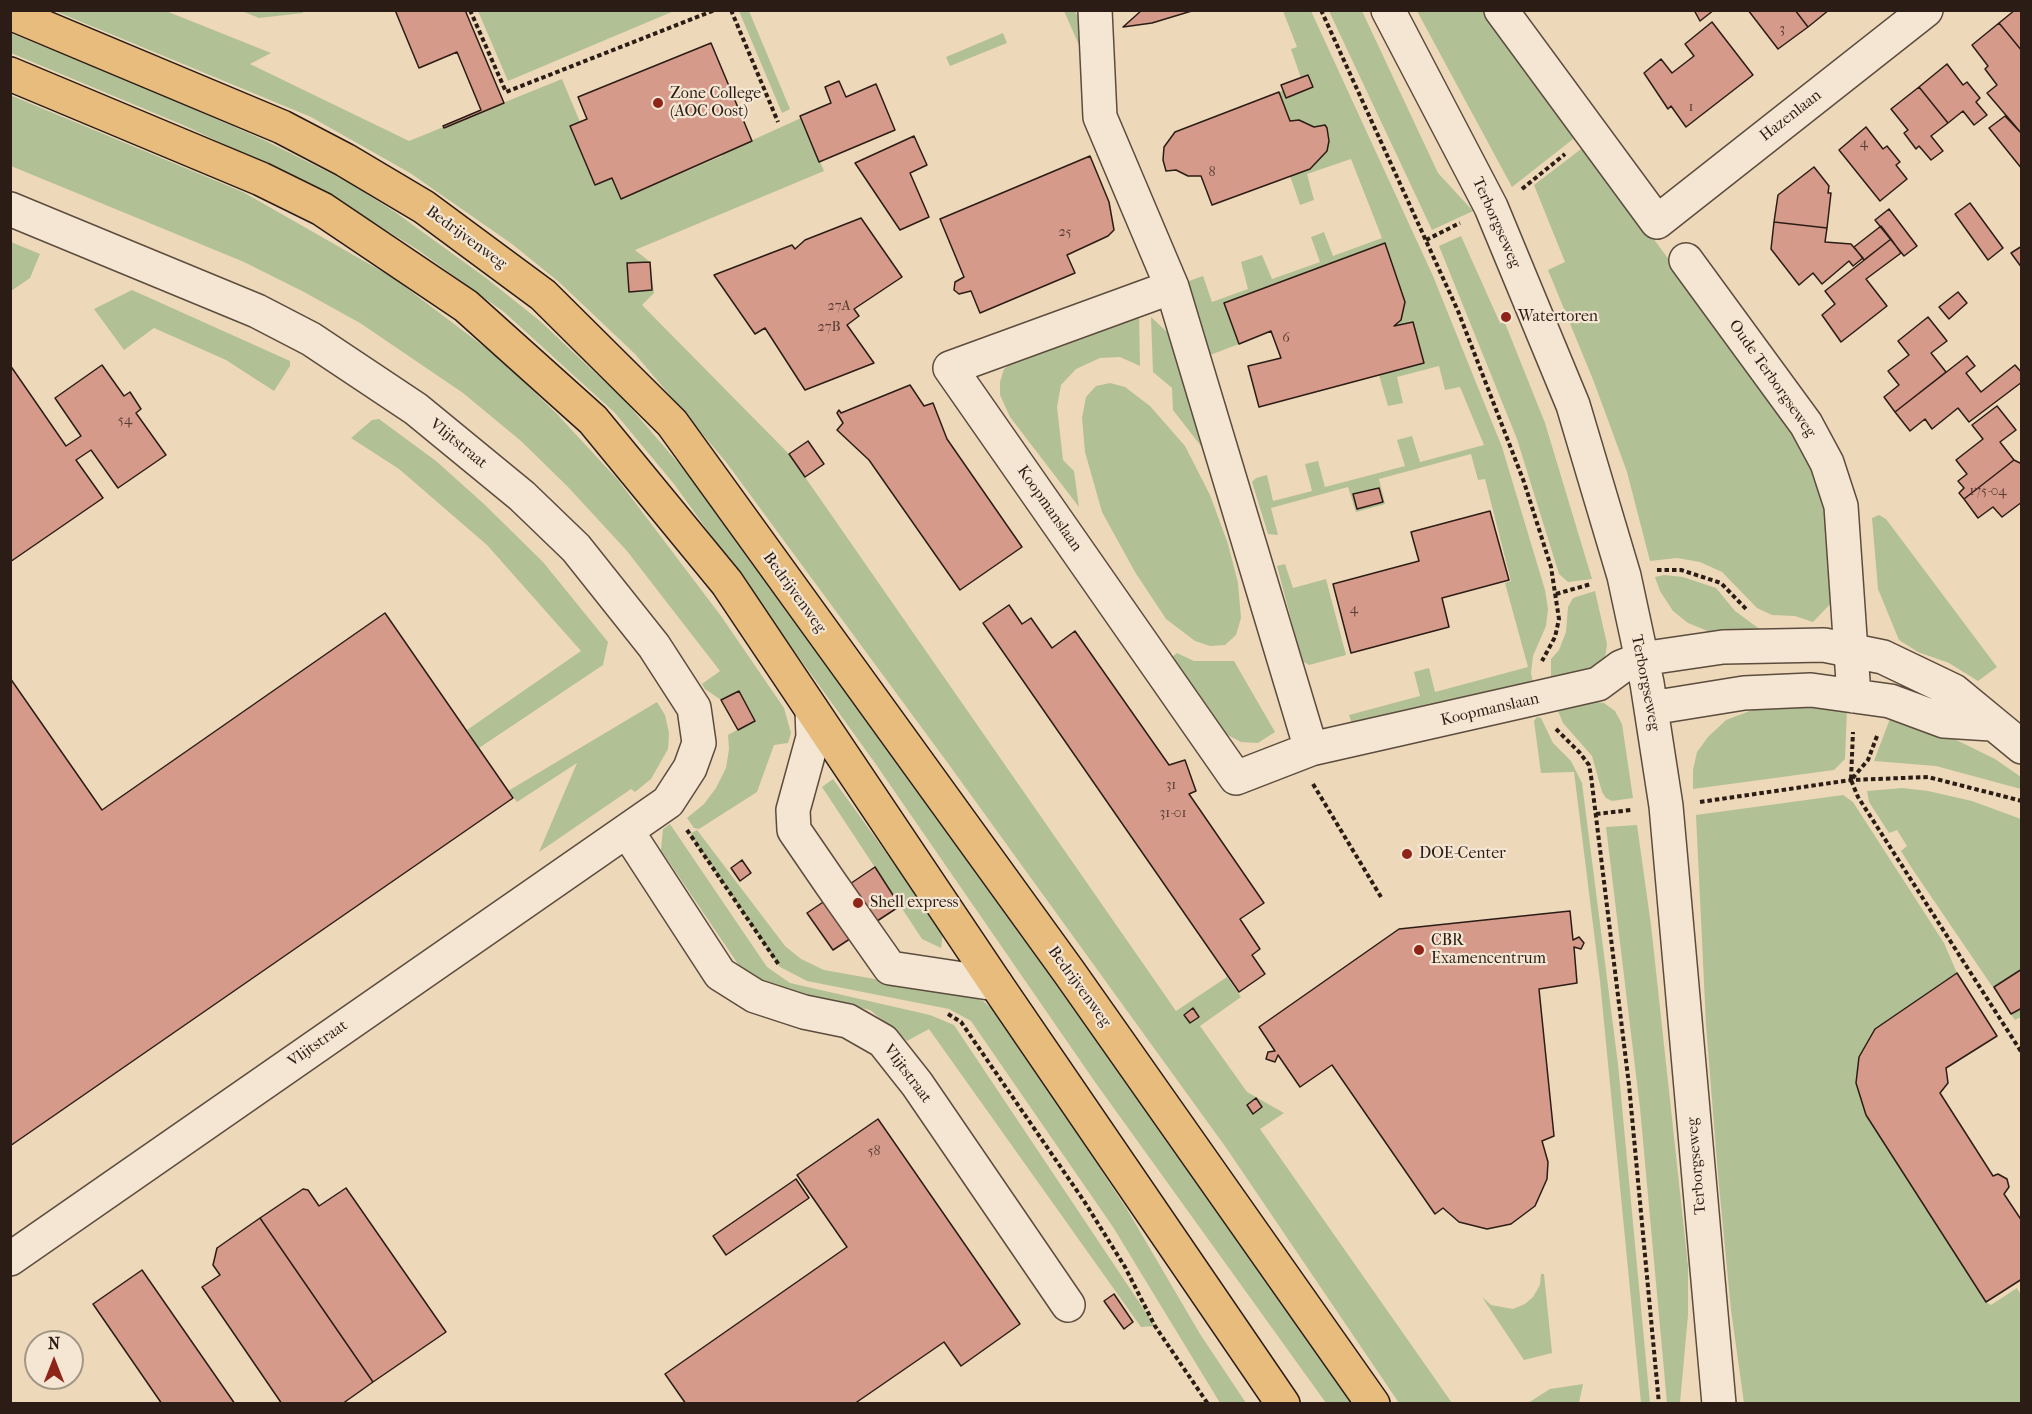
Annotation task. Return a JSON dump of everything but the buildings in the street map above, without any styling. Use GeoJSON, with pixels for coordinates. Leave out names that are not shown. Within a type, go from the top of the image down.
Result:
{"type":"FeatureCollection","features":[{"type":"Feature","properties":{"kind":"main road","name":"Bedrijvenweg"},"geometry":{"type":"LineString","coordinates":[[10,13],[282,127],[345,160],[424,207],[543,295],[672,423],[1062,962],[1373,1404]]}},
{"type":"Feature","properties":{"kind":"main road"},"geometry":{"type":"LineString","coordinates":[[10,74],[261,179],[322,209],[466,306],[592,420],[727,583],[996,984],[1283,1404]]}},
{"type":"Feature","properties":{"kind":"street"},"geometry":{"type":"LineString","coordinates":[[1095,10],[1100,117],[1172,287],[1303,752]]}},
{"type":"Feature","properties":{"kind":"street","name":"Terborgseweg"},"geometry":{"type":"LineString","coordinates":[[1388,10],[1491,207],[1573,405],[1615,543],[1651,708],[1666,806],[1719,1404]]}},
{"type":"Feature","properties":{"kind":"street","name":"Hazenlaan"},"geometry":{"type":"LineString","coordinates":[[1501,10],[1656,222],[1926,10]]}},
{"type":"Feature","properties":{"kind":"street","name":"Vlijtstraat"},"geometry":{"type":"LineString","coordinates":[[10,209],[256,310],[311,339],[416,409],[522,496],[576,548],[654,646],[694,708],[699,743],[690,768],[668,802],[10,1258]]}},
{"type":"Feature","properties":{"kind":"street","name":"Oude Terborgseweg"},"geometry":{"type":"LineString","coordinates":[[1686,260],[1806,424],[1827,463],[1841,506],[1849,587],[1850,650],[1854,696]]}},
{"type":"Feature","properties":{"kind":"street","name":"Koopmanslaan"},"geometry":{"type":"LineString","coordinates":[[1172,287],[951,368],[1236,778],[1303,752],[1598,684],[1621,667],[1641,659]]}},
{"type":"Feature","properties":{"kind":"street"},"geometry":{"type":"LineString","coordinates":[[1641,659],[1723,647],[1824,645],[1883,657],[1954,691],[1991,724],[2022,747]]}},
{"type":"Feature","properties":{"kind":"street","name":"Koopmanslaan"},"geometry":{"type":"LineString","coordinates":[[1598,684],[1624,691],[1651,708]]}},
{"type":"Feature","properties":{"kind":"street"},"geometry":{"type":"LineString","coordinates":[[1651,708],[1744,693],[1811,690],[1890,701],[1944,721],[1991,724]]}},
{"type":"Feature","properties":{"kind":"street"},"geometry":{"type":"LineString","coordinates":[[812,710],[813,737],[793,810],[794,830],[890,968],[996,984]]}},
{"type":"Feature","properties":{"kind":"street","name":"Vlijtstraat"},"geometry":{"type":"LineString","coordinates":[[627,831],[720,974],[755,996],[804,1012],[848,1021],[883,1041],[917,1084],[1068,1305]]}},
{"type":"Feature","properties":{"kind":"path"},"geometry":{"type":"LineString","coordinates":[[470,10],[506,92],[715,10]]}},
{"type":"Feature","properties":{"kind":"path"},"geometry":{"type":"LineString","coordinates":[[731,10],[778,122]]}},
{"type":"Feature","properties":{"kind":"path"},"geometry":{"type":"LineString","coordinates":[[1650,571],[1681,570],[1721,583],[1754,615]]}},
{"type":"Feature","properties":{"kind":"path"},"geometry":{"type":"LineString","coordinates":[[1556,594],[1592,584]]}},
{"type":"Feature","properties":{"kind":"path"},"geometry":{"type":"LineString","coordinates":[[1854,696],[1851,780],[1858,797],[2022,1053]]}},
{"type":"Feature","properties":{"kind":"path"},"geometry":{"type":"LineString","coordinates":[[1851,780],[1868,760],[1890,701]]}},
{"type":"Feature","properties":{"kind":"path"},"geometry":{"type":"LineString","coordinates":[[1303,752],[1381,897]]}},
{"type":"Feature","properties":{"kind":"path"},"geometry":{"type":"LineString","coordinates":[[1596,814],[1851,780],[1928,777],[2022,801]]}},
{"type":"Feature","properties":{"kind":"green space"},"geometry":{"type":"Polygon","coordinates":[[[55,11],[166,11],[271,53],[250,64],[409,141],[562,79],[580,122],[570,126],[595,185],[612,178],[621,199],[722,156],[722,154],[801,118],[824,171],[635,250],[650,262],[654,293],[642,305],[789,454],[1176,1011],[1227,977],[1241,997],[1200,1026],[1247,1092],[1284,1113],[1260,1129],[1452,1403],[1399,1403],[1227,1149],[947,762],[726,462],[635,354],[559,282],[512,244],[410,173],[311,117],[55,11]]]}},
{"type":"Feature","properties":{"kind":"green space"},"geometry":{"type":"Polygon","coordinates":[[[242,11],[302,11],[303,13],[259,18],[242,11]]]}},
{"type":"Feature","properties":{"kind":"green space"},"geometry":{"type":"Polygon","coordinates":[[[478,11],[674,11],[508,81],[478,11]]]}},
{"type":"Feature","properties":{"kind":"green space"},"geometry":{"type":"Polygon","coordinates":[[[739,11],[749,11],[790,109],[782,113],[739,11]]]}},
{"type":"Feature","properties":{"kind":"green space"},"geometry":{"type":"Polygon","coordinates":[[[1064,11],[1075,11],[1083,29],[1086,61],[1064,11]]]}},
{"type":"Feature","properties":{"kind":"green space"},"geometry":{"type":"Polygon","coordinates":[[[1283,11],[1311,11],[1433,276],[1502,447],[1545,590],[1548,609],[1546,626],[1533,656],[1531,673],[1533,683],[1352,724],[1349,715],[1420,696],[1414,672],[1429,668],[1435,692],[1528,667],[1505,583],[1511,581],[1485,479],[1478,480],[1471,454],[1379,479],[1385,504],[1356,512],[1348,487],[1271,508],[1278,535],[1268,534],[1252,482],[1256,478],[1267,475],[1273,501],[1312,491],[1305,464],[1318,461],[1325,487],[1405,466],[1397,440],[1412,436],[1420,462],[1484,445],[1460,387],[1445,390],[1439,366],[1397,377],[1403,403],[1388,406],[1379,375],[1385,243],[1239,344],[1210,355],[1186,289],[1189,281],[1203,276],[1212,302],[1248,289],[1241,262],[1262,255],[1272,279],[1320,262],[1311,237],[1324,232],[1333,256],[1382,238],[1351,159],[1307,174],[1314,200],[1300,205],[1287,167],[1279,92],[1303,84],[1291,49],[1297,47],[1283,11]]]}},
{"type":"Feature","properties":{"kind":"green space"},"geometry":{"type":"Polygon","coordinates":[[[1329,11],[1362,11],[1438,173],[1473,211],[1432,230],[1329,11]]]}},
{"type":"Feature","properties":{"kind":"green space"},"geometry":{"type":"Polygon","coordinates":[[[1417,11],[1484,11],[1577,136],[1512,187],[1417,11]]]}},
{"type":"Feature","properties":{"kind":"green space"},"geometry":{"type":"Polygon","coordinates":[[[10,33],[155,92],[264,140],[348,182],[395,212],[486,278],[540,321],[624,400],[692,479],[983,876],[1354,1403],[1326,1403],[1095,1082],[875,763],[674,484],[615,413],[504,312],[418,250],[322,190],[183,125],[11,53],[10,33]]]}},
{"type":"Feature","properties":{"kind":"green space"},"geometry":{"type":"Polygon","coordinates":[[[1003,33],[1007,43],[950,66],[946,57],[1003,33]]]}},
{"type":"Feature","properties":{"kind":"green space"},"geometry":{"type":"Polygon","coordinates":[[[10,95],[243,192],[392,277],[499,358],[557,414],[618,480],[721,616],[784,708],[791,733],[788,743],[774,745],[757,792],[699,829],[694,828],[687,818],[704,804],[716,788],[726,768],[729,749],[728,735],[737,730],[721,700],[705,689],[702,684],[720,671],[627,551],[568,487],[521,441],[463,393],[360,323],[304,292],[244,262],[11,166],[10,95]]]}},
{"type":"Feature","properties":{"kind":"green space"},"geometry":{"type":"Polygon","coordinates":[[[1585,146],[1797,433],[1817,474],[1830,523],[1837,597],[1813,622],[1795,616],[1772,615],[1757,608],[1722,572],[1700,562],[1677,558],[1650,561],[1627,472],[1594,382],[1548,270],[1565,262],[1534,185],[1585,146]]]}},
{"type":"Feature","properties":{"kind":"green space"},"geometry":{"type":"Polygon","coordinates":[[[1461,236],[1500,323],[1505,323],[1545,423],[1592,579],[1568,582],[1559,574],[1517,439],[1439,246],[1461,236]]]}},
{"type":"Feature","properties":{"kind":"green space"},"geometry":{"type":"Polygon","coordinates":[[[11,242],[40,254],[30,278],[11,291],[11,242]]]}},
{"type":"Feature","properties":{"kind":"green space"},"geometry":{"type":"Polygon","coordinates":[[[132,290],[290,361],[290,366],[274,391],[226,360],[154,328],[124,350],[94,309],[132,290]]]}},
{"type":"Feature","properties":{"kind":"green space"},"geometry":{"type":"Polygon","coordinates":[[[1139,310],[1140,366],[1120,357],[1100,358],[1076,369],[1061,385],[1057,407],[1063,460],[1074,471],[1079,507],[1010,417],[1000,395],[1000,382],[1004,369],[1014,361],[1139,310]]]}},
{"type":"Feature","properties":{"kind":"green space"},"geometry":{"type":"Polygon","coordinates":[[[1151,317],[1167,332],[1208,447],[1201,446],[1173,410],[1172,388],[1153,372],[1151,317]]]}},
{"type":"Feature","properties":{"kind":"green space"},"geometry":{"type":"Polygon","coordinates":[[[1110,383],[1125,387],[1150,406],[1185,446],[1210,495],[1228,544],[1238,583],[1241,618],[1236,635],[1225,645],[1210,646],[1195,641],[1166,619],[1135,572],[1102,512],[1085,452],[1082,418],[1086,397],[1096,386],[1110,383]]]}},
{"type":"Feature","properties":{"kind":"green space"},"geometry":{"type":"Polygon","coordinates":[[[379,419],[436,461],[484,504],[543,562],[608,642],[603,665],[479,748],[467,730],[581,651],[487,545],[399,469],[351,438],[372,420],[379,419]]]}},
{"type":"Feature","properties":{"kind":"green space"},"geometry":{"type":"Polygon","coordinates":[[[1879,515],[1886,519],[1997,667],[1978,681],[1949,663],[1918,652],[1899,640],[1878,589],[1872,518],[1879,515]]]}},
{"type":"Feature","properties":{"kind":"green space"},"geometry":{"type":"Polygon","coordinates":[[[1285,564],[1293,588],[1326,579],[1346,655],[1309,665],[1302,661],[1277,566],[1285,564]]]}},
{"type":"Feature","properties":{"kind":"green space"},"geometry":{"type":"Polygon","coordinates":[[[1664,575],[1683,577],[1716,588],[1735,611],[1761,630],[1737,634],[1710,632],[1688,623],[1673,611],[1660,591],[1655,577],[1664,575]]]}},
{"type":"Feature","properties":{"kind":"green space"},"geometry":{"type":"Polygon","coordinates":[[[1595,591],[1607,644],[1605,658],[1597,668],[1551,679],[1551,659],[1559,650],[1566,632],[1568,607],[1573,598],[1595,591]]]}},
{"type":"Feature","properties":{"kind":"green space"},"geometry":{"type":"Polygon","coordinates":[[[1177,653],[1194,661],[1234,661],[1275,732],[1258,743],[1241,742],[1222,732],[1198,702],[1172,657],[1177,653]]]}},
{"type":"Feature","properties":{"kind":"green space"},"geometry":{"type":"Polygon","coordinates":[[[657,702],[665,715],[669,733],[668,749],[651,779],[635,792],[631,789],[539,852],[577,763],[517,802],[508,791],[657,702]]]}},
{"type":"Feature","properties":{"kind":"green space"},"geometry":{"type":"Polygon","coordinates":[[[1594,702],[1604,703],[1615,711],[1622,724],[1633,798],[1612,801],[1606,798],[1602,792],[1592,756],[1563,723],[1558,711],[1594,702]]]}},
{"type":"Feature","properties":{"kind":"green space"},"geometry":{"type":"Polygon","coordinates":[[[1763,706],[1847,708],[1845,759],[1834,770],[1693,789],[1693,770],[1697,752],[1708,737],[1726,720],[1763,706]]]}},
{"type":"Feature","properties":{"kind":"green space"},"geometry":{"type":"Polygon","coordinates":[[[1891,716],[1936,730],[1995,759],[2021,777],[2021,789],[1936,766],[1874,761],[1891,716]]]}},
{"type":"Feature","properties":{"kind":"green space"},"geometry":{"type":"Polygon","coordinates":[[[1537,717],[1541,718],[1553,743],[1571,761],[1582,783],[1618,1064],[1650,1403],[1641,1403],[1600,981],[1574,772],[1541,773],[1534,721],[1537,717]]]}},
{"type":"Feature","properties":{"kind":"green space"},"geometry":{"type":"Polygon","coordinates":[[[833,779],[943,932],[941,948],[922,939],[822,787],[833,779]]]}},
{"type":"Feature","properties":{"kind":"green space"},"geometry":{"type":"Polygon","coordinates":[[[1902,788],[1972,801],[2021,819],[2021,1017],[2015,1020],[1911,867],[1901,851],[1907,846],[1897,830],[1889,833],[1869,802],[1867,791],[1902,788]]]}},
{"type":"Feature","properties":{"kind":"green space"},"geometry":{"type":"Polygon","coordinates":[[[1843,795],[1853,802],[1944,943],[1957,973],[1903,1035],[1986,1302],[1991,1305],[2017,1288],[2021,1295],[2021,1403],[1744,1403],[1731,1310],[1718,1175],[1706,1025],[1696,815],[1843,795]]]}},
{"type":"Feature","properties":{"kind":"green space"},"geometry":{"type":"Polygon","coordinates":[[[670,824],[767,967],[790,983],[930,1015],[954,1025],[1155,1326],[1141,1327],[929,1029],[907,1041],[870,1010],[842,1003],[792,996],[744,973],[661,850],[663,829],[670,824]]]}},
{"type":"Feature","properties":{"kind":"green space"},"geometry":{"type":"Polygon","coordinates":[[[1637,825],[1651,925],[1688,1266],[1688,1315],[1680,1403],[1667,1403],[1640,1108],[1606,827],[1637,825]]]}},
{"type":"Feature","properties":{"kind":"green space"},"geometry":{"type":"Polygon","coordinates":[[[697,830],[785,946],[801,959],[824,970],[970,996],[983,1001],[999,1015],[1128,1211],[1200,1334],[1246,1403],[1220,1403],[1113,1227],[971,1021],[949,1009],[807,981],[780,967],[690,834],[697,830]]]}},
{"type":"Feature","properties":{"kind":"green space"},"geometry":{"type":"Polygon","coordinates":[[[1541,1274],[1544,1274],[1552,1353],[1524,1360],[1482,1297],[1491,1305],[1513,1309],[1525,1304],[1533,1297],[1540,1285],[1541,1274]]]}},
{"type":"Feature","properties":{"kind":"green space"},"geometry":{"type":"Polygon","coordinates":[[[1583,1384],[1579,1403],[1528,1403],[1550,1389],[1583,1384]]]}},
{"type":"Feature","properties":{"kind":"place","name":"Zone College (AOC Oost)"},"geometry":{"type":"Point","coordinates":[658,103]}},
{"type":"Feature","properties":{"kind":"place","name":"Watertoren"},"geometry":{"type":"Point","coordinates":[1506,317]}},
{"type":"Feature","properties":{"kind":"place","name":"DOE-Center"},"geometry":{"type":"Point","coordinates":[1407,854]}},
{"type":"Feature","properties":{"kind":"place","name":"Shell express"},"geometry":{"type":"Point","coordinates":[858,903]}},
{"type":"Feature","properties":{"kind":"place","name":"CBR Examencentrum"},"geometry":{"type":"Point","coordinates":[1419,950]}}]}
